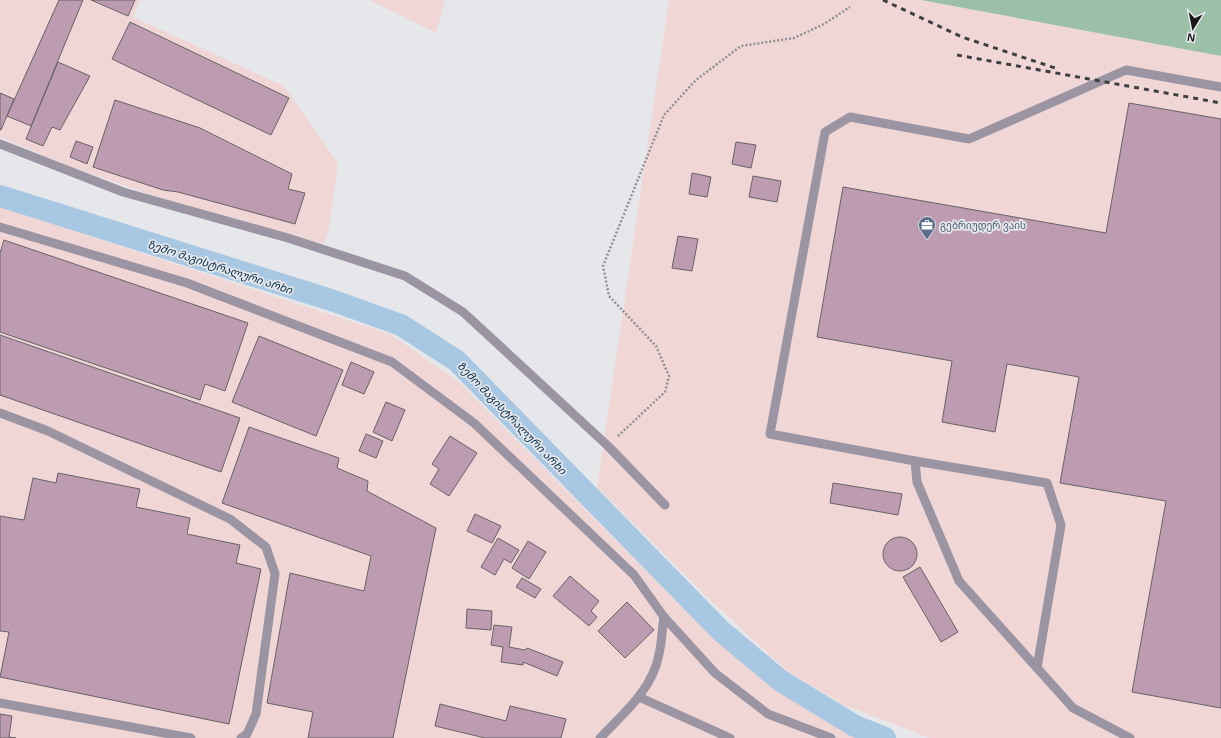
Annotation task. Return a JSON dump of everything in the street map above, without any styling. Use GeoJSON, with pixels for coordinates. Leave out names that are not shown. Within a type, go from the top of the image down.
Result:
{"type":"FeatureCollection","features":[{"type":"Feature","properties":{"kind":"lane"},"geometry":{"type":"LineString","coordinates":[[1037,668],[1061,525],[1047,483],[915,461],[770,434],[825,132],[850,117],[969,139],[1126,70],[1221,87]]}},
{"type":"Feature","properties":{"kind":"lane"},"geometry":{"type":"LineString","coordinates":[[0,144],[123,192],[288,238],[406,276],[463,312],[608,446],[665,505]]}},
{"type":"Feature","properties":{"kind":"lane"},"geometry":{"type":"LineString","coordinates":[[0,227],[188,283],[392,362],[474,423],[634,575],[664,617],[716,673],[768,714],[831,738]]}},
{"type":"Feature","properties":{"kind":"lane"},"geometry":{"type":"LineString","coordinates":[[0,414],[48,431],[230,519],[266,547],[275,574],[256,714],[247,734],[241,738]]}},
{"type":"Feature","properties":{"kind":"lane"},"geometry":{"type":"LineString","coordinates":[[915,461],[917,482],[959,581],[1073,708],[1130,738]]}},
{"type":"Feature","properties":{"kind":"lane"},"geometry":{"type":"LineString","coordinates":[[600,738],[639,697],[650,677],[659,655],[664,617]]}},
{"type":"Feature","properties":{"kind":"lane"},"geometry":{"type":"LineString","coordinates":[[639,697],[730,738]]}},
{"type":"Feature","properties":{"kind":"lane"},"geometry":{"type":"LineString","coordinates":[[0,703],[192,738]]}},
{"type":"Feature","properties":{"kind":"path"},"geometry":{"type":"LineString","coordinates":[[608,446],[665,392],[670,376],[656,346],[609,296],[603,266],[664,115],[696,80],[741,46],[794,38],[824,24],[850,8]]}},
{"type":"Feature","properties":{"kind":"shaded area"},"geometry":{"type":"Polygon","coordinates":[[[0,0],[140,0],[133,17],[284,86],[338,163],[329,228],[324,244],[161,198],[74,168],[0,137],[0,0]]]}},
{"type":"Feature","properties":{"kind":"shaded area"},"geometry":{"type":"Polygon","coordinates":[[[369,0],[445,0],[436,33],[369,0]]]}},
{"type":"Feature","properties":{"kind":"shaded area","name":"გებრიუდერ ვაის"},"geometry":{"type":"Polygon","coordinates":[[[669,0],[921,0],[1221,56],[1221,738],[930,738],[844,705],[787,671],[706,596],[597,487],[669,0]]]}},
{"type":"Feature","properties":{"kind":"shaded area"},"geometry":{"type":"Polygon","coordinates":[[[0,207],[390,334],[458,381],[707,632],[774,690],[846,732],[862,738],[0,738],[0,207]]]}},
{"type":"Feature","properties":{"kind":"green space"},"geometry":{"type":"Polygon","coordinates":[[[921,0],[1221,0],[1221,56],[921,0]]]}},
{"type":"Feature","properties":{"kind":"building"},"geometry":{"type":"Polygon","coordinates":[[[59,0],[83,0],[31,126],[7,116],[59,0]]]}},
{"type":"Feature","properties":{"kind":"building"},"geometry":{"type":"Polygon","coordinates":[[[91,0],[135,0],[128,16],[91,0]]]}},
{"type":"Feature","properties":{"kind":"building"},"geometry":{"type":"Polygon","coordinates":[[[130,22],[289,98],[271,135],[112,59],[130,22]]]}},
{"type":"Feature","properties":{"kind":"building"},"geometry":{"type":"Polygon","coordinates":[[[58,62],[90,76],[60,130],[52,127],[43,146],[26,139],[58,62]]]}},
{"type":"Feature","properties":{"kind":"building"},"geometry":{"type":"Polygon","coordinates":[[[0,93],[14,99],[1,130],[0,130],[0,93]]]}},
{"type":"Feature","properties":{"kind":"building"},"geometry":{"type":"Polygon","coordinates":[[[115,100],[200,128],[292,174],[288,189],[305,193],[295,224],[178,192],[163,190],[93,167],[115,100]]]}},
{"type":"Feature","properties":{"kind":"building"},"geometry":{"type":"Polygon","coordinates":[[[1129,103],[1221,119],[1221,708],[1132,692],[1166,501],[1060,483],[1079,377],[1007,364],[995,432],[942,422],[952,361],[817,337],[843,187],[1106,233],[1129,103]]]}},
{"type":"Feature","properties":{"kind":"building"},"geometry":{"type":"Polygon","coordinates":[[[76,141],[93,147],[87,164],[70,157],[76,141]]]}},
{"type":"Feature","properties":{"kind":"building"},"geometry":{"type":"Polygon","coordinates":[[[736,142],[756,145],[751,168],[732,164],[736,142]]]}},
{"type":"Feature","properties":{"kind":"building"},"geometry":{"type":"Polygon","coordinates":[[[692,173],[711,177],[707,197],[689,194],[692,173]]]}},
{"type":"Feature","properties":{"kind":"building"},"geometry":{"type":"Polygon","coordinates":[[[753,176],[781,181],[777,202],[749,197],[753,176]]]}},
{"type":"Feature","properties":{"kind":"building"},"geometry":{"type":"Polygon","coordinates":[[[678,236],[698,239],[692,271],[672,268],[678,236]]]}},
{"type":"Feature","properties":{"kind":"building"},"geometry":{"type":"Polygon","coordinates":[[[4,240],[248,323],[225,391],[205,384],[200,400],[0,332],[0,253],[4,240]]]}},
{"type":"Feature","properties":{"kind":"building"},"geometry":{"type":"Polygon","coordinates":[[[0,335],[240,418],[221,472],[0,395],[0,335]]]}},
{"type":"Feature","properties":{"kind":"building"},"geometry":{"type":"Polygon","coordinates":[[[259,336],[343,370],[316,436],[232,402],[259,336]]]}},
{"type":"Feature","properties":{"kind":"building"},"geometry":{"type":"Polygon","coordinates":[[[351,362],[374,372],[364,394],[342,385],[351,362]]]}},
{"type":"Feature","properties":{"kind":"building"},"geometry":{"type":"Polygon","coordinates":[[[386,402],[405,410],[392,441],[373,432],[386,402]]]}},
{"type":"Feature","properties":{"kind":"building"},"geometry":{"type":"Polygon","coordinates":[[[249,427],[339,458],[337,468],[368,481],[367,491],[436,528],[393,738],[308,738],[313,712],[267,703],[290,573],[364,591],[371,556],[222,503],[249,427]]]}},
{"type":"Feature","properties":{"kind":"building"},"geometry":{"type":"Polygon","coordinates":[[[366,434],[383,441],[376,458],[359,451],[366,434]]]}},
{"type":"Feature","properties":{"kind":"building"},"geometry":{"type":"Polygon","coordinates":[[[450,436],[477,453],[449,496],[430,484],[439,469],[432,464],[450,436]]]}},
{"type":"Feature","properties":{"kind":"building"},"geometry":{"type":"Polygon","coordinates":[[[58,473],[140,489],[136,507],[190,518],[187,534],[240,545],[236,563],[261,569],[229,724],[0,677],[9,632],[0,631],[0,516],[24,520],[33,478],[56,483],[58,473]]]}},
{"type":"Feature","properties":{"kind":"building"},"geometry":{"type":"Polygon","coordinates":[[[833,483],[902,494],[898,515],[830,503],[833,483]]]}},
{"type":"Feature","properties":{"kind":"building"},"geometry":{"type":"Polygon","coordinates":[[[475,514],[501,526],[492,543],[467,531],[475,514]]]}},
{"type":"Feature","properties":{"kind":"building"},"geometry":{"type":"Polygon","coordinates":[[[897,537],[903,537],[907,538],[914,544],[917,554],[916,561],[910,568],[903,571],[897,571],[893,570],[886,564],[883,557],[883,551],[884,547],[890,540],[897,537]]]}},
{"type":"Feature","properties":{"kind":"building"},"geometry":{"type":"Polygon","coordinates":[[[498,538],[519,550],[511,563],[504,559],[495,575],[481,567],[498,538]]]}},
{"type":"Feature","properties":{"kind":"building"},"geometry":{"type":"Polygon","coordinates":[[[528,541],[546,552],[529,579],[512,568],[528,541]]]}},
{"type":"Feature","properties":{"kind":"building"},"geometry":{"type":"Polygon","coordinates":[[[920,567],[958,632],[941,642],[903,577],[920,567]]]}},
{"type":"Feature","properties":{"kind":"building"},"geometry":{"type":"Polygon","coordinates":[[[570,576],[599,601],[591,611],[597,617],[589,626],[553,596],[570,576]]]}},
{"type":"Feature","properties":{"kind":"building"},"geometry":{"type":"Polygon","coordinates":[[[522,578],[541,589],[535,598],[516,587],[522,578]]]}},
{"type":"Feature","properties":{"kind":"building"},"geometry":{"type":"Polygon","coordinates":[[[627,602],[654,630],[625,658],[598,631],[627,602]]]}},
{"type":"Feature","properties":{"kind":"building"},"geometry":{"type":"Polygon","coordinates":[[[467,609],[492,611],[491,630],[466,628],[467,609]]]}},
{"type":"Feature","properties":{"kind":"building"},"geometry":{"type":"Polygon","coordinates":[[[494,625],[512,627],[509,647],[525,650],[527,648],[563,662],[557,676],[523,662],[523,665],[501,662],[503,647],[491,645],[494,625]]]}},
{"type":"Feature","properties":{"kind":"building"},"geometry":{"type":"Polygon","coordinates":[[[440,704],[506,721],[510,706],[566,719],[561,738],[485,738],[435,726],[440,704]]]}},
{"type":"Feature","properties":{"kind":"building"},"geometry":{"type":"Polygon","coordinates":[[[0,714],[12,716],[9,737],[16,738],[0,738],[0,714]]]}},
{"type":"Feature","properties":{"kind":"waterway","name":"ზემო მაგისტრალური არხი"},"geometry":{"type":"LineString","coordinates":[[0,196],[331,300],[401,325],[457,361],[721,631],[781,681],[855,726],[885,738]]}},
{"type":"Feature","properties":{"kind":"railway"},"geometry":{"type":"LineString","coordinates":[[883,0],[962,37],[1055,68]]}},
{"type":"Feature","properties":{"kind":"railway"},"geometry":{"type":"LineString","coordinates":[[957,55],[1221,103]]}},
{"type":"Feature","properties":{"kind":"place","name":"გებრიუდერ ვაის"},"geometry":{"type":"Point","coordinates":[927,240]}}]}
